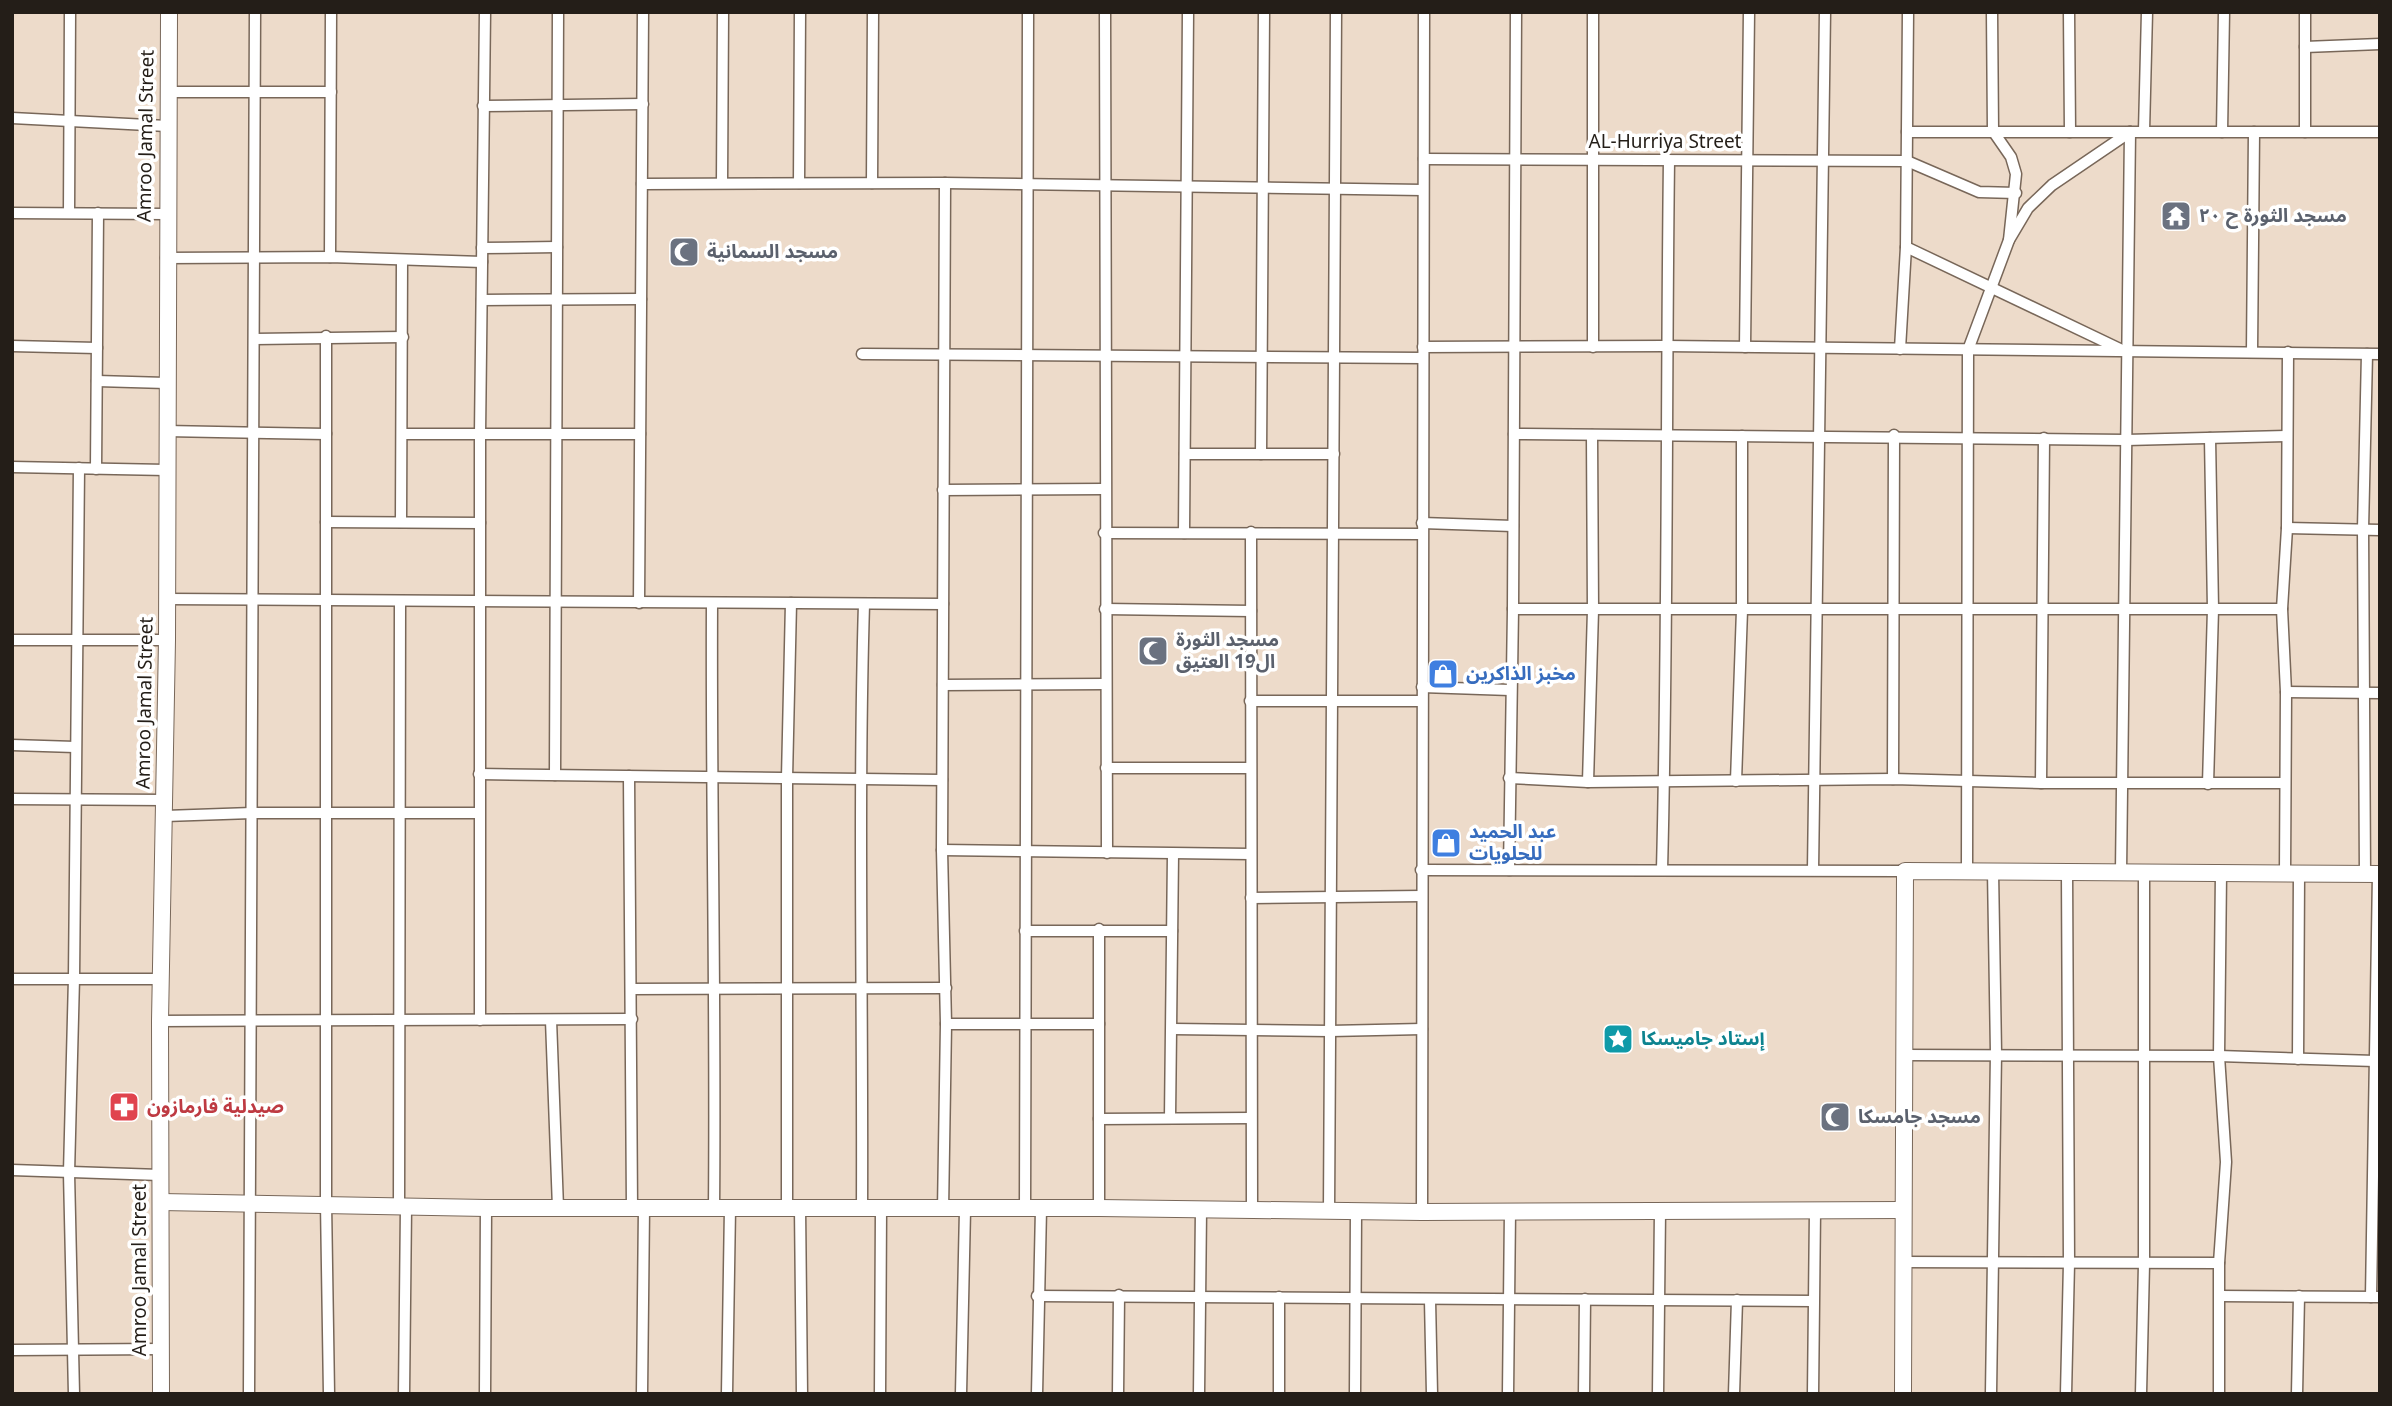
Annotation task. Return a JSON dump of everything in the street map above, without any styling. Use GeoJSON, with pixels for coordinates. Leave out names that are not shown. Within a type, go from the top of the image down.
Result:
{"type":"FeatureCollection","features":[{"type":"Feature","properties":{"kind":"street"},"geometry":{"type":"LineString","coordinates":[[69,212],[71,12]]}},
{"type":"Feature","properties":{"kind":"street","name":"Amroo Jamal Street"},"geometry":{"type":"LineString","coordinates":[[161,1394],[160,1021],[167,640],[166,214],[169,12]]}},
{"type":"Feature","properties":{"kind":"street"},"geometry":{"type":"LineString","coordinates":[[249,1394],[255,12]]}},
{"type":"Feature","properties":{"kind":"street"},"geometry":{"type":"LineString","coordinates":[[330,257],[331,12]]}},
{"type":"Feature","properties":{"kind":"street"},"geometry":{"type":"LineString","coordinates":[[480,1020],[480,434],[485,12]]}},
{"type":"Feature","properties":{"kind":"street"},"geometry":{"type":"LineString","coordinates":[[555,775],[558,12]]}},
{"type":"Feature","properties":{"kind":"street"},"geometry":{"type":"LineString","coordinates":[[639,603],[643,12]]}},
{"type":"Feature","properties":{"kind":"street"},"geometry":{"type":"LineString","coordinates":[[722,183],[723,12]]}},
{"type":"Feature","properties":{"kind":"street"},"geometry":{"type":"LineString","coordinates":[[799,183],[800,12]]}},
{"type":"Feature","properties":{"kind":"street"},"geometry":{"type":"LineString","coordinates":[[872,183],[873,12]]}},
{"type":"Feature","properties":{"kind":"street"},"geometry":{"type":"LineString","coordinates":[[1025,1209],[1028,12]]}},
{"type":"Feature","properties":{"kind":"street"},"geometry":{"type":"LineString","coordinates":[[1105,12],[1104,533],[1107,853]]}},
{"type":"Feature","properties":{"kind":"street"},"geometry":{"type":"LineString","coordinates":[[1184,533],[1188,12]]}},
{"type":"Feature","properties":{"kind":"street"},"geometry":{"type":"LineString","coordinates":[[1261,454],[1264,357],[1264,12]]}},
{"type":"Feature","properties":{"kind":"street"},"geometry":{"type":"LineString","coordinates":[[1329,1211],[1336,12]]}},
{"type":"Feature","properties":{"kind":"street"},"geometry":{"type":"LineString","coordinates":[[1422,1212],[1424,12]]}},
{"type":"Feature","properties":{"kind":"street"},"geometry":{"type":"LineString","coordinates":[[1509,870],[1516,12]]}},
{"type":"Feature","properties":{"kind":"street"},"geometry":{"type":"LineString","coordinates":[[1593,12],[1594,347]]}},
{"type":"Feature","properties":{"kind":"street"},"geometry":{"type":"LineString","coordinates":[[1745,347],[1745,159],[1749,12]]}},
{"type":"Feature","properties":{"kind":"street"},"geometry":{"type":"LineString","coordinates":[[1813,870],[1818,348],[1824,161],[1825,12]]}},
{"type":"Feature","properties":{"kind":"street"},"geometry":{"type":"LineString","coordinates":[[1900,349],[1906,247],[1908,12]]}},
{"type":"Feature","properties":{"kind":"street"},"geometry":{"type":"LineString","coordinates":[[1993,12],[1993,131],[2015,164],[2016,193],[2009,216],[2009,240]]}},
{"type":"Feature","properties":{"kind":"street"},"geometry":{"type":"LineString","coordinates":[[2069,12],[2070,132]]}},
{"type":"Feature","properties":{"kind":"street"},"geometry":{"type":"LineString","coordinates":[[2144,131],[2147,12]]}},
{"type":"Feature","properties":{"kind":"street"},"geometry":{"type":"LineString","coordinates":[[2222,132],[2224,12]]}},
{"type":"Feature","properties":{"kind":"street"},"geometry":{"type":"LineString","coordinates":[[2305,12],[2305,132]]}},
{"type":"Feature","properties":{"kind":"street"},"geometry":{"type":"LineString","coordinates":[[2305,47],[2380,44]]}},
{"type":"Feature","properties":{"kind":"street"},"geometry":{"type":"LineString","coordinates":[[167,92],[331,92]]}},
{"type":"Feature","properties":{"kind":"street"},"geometry":{"type":"LineString","coordinates":[[483,106],[643,104]]}},
{"type":"Feature","properties":{"kind":"street"},"geometry":{"type":"LineString","coordinates":[[12,118],[167,126]]}},
{"type":"Feature","properties":{"kind":"street"},"geometry":{"type":"LineString","coordinates":[[1908,132],[2380,132]]}},
{"type":"Feature","properties":{"kind":"street"},"geometry":{"type":"LineString","coordinates":[[1967,871],[1968,350],[2009,240],[2038,196],[2130,132]]}},
{"type":"Feature","properties":{"kind":"street"},"geometry":{"type":"LineString","coordinates":[[2121,872],[2126,610],[2125,351],[2130,132]]}},
{"type":"Feature","properties":{"kind":"street"},"geometry":{"type":"LineString","coordinates":[[2252,352],[2254,132]]}},
{"type":"Feature","properties":{"kind":"street","name":"AL-Hurriya Street"},"geometry":{"type":"LineString","coordinates":[[1424,159],[1907,162]]}},
{"type":"Feature","properties":{"kind":"street"},"geometry":{"type":"LineString","coordinates":[[1662,870],[1668,608],[1665,436],[1668,160]]}},
{"type":"Feature","properties":{"kind":"street"},"geometry":{"type":"LineString","coordinates":[[1907,162],[1979,192],[2016,193]]}},
{"type":"Feature","properties":{"kind":"street"},"geometry":{"type":"LineString","coordinates":[[642,184],[945,183],[1423,190]]}},
{"type":"Feature","properties":{"kind":"street"},"geometry":{"type":"LineString","coordinates":[[943,1210],[946,1024],[942,850],[945,183]]}},
{"type":"Feature","properties":{"kind":"street"},"geometry":{"type":"LineString","coordinates":[[12,213],[166,214]]}},
{"type":"Feature","properties":{"kind":"street"},"geometry":{"type":"LineString","coordinates":[[96,469],[98,213]]}},
{"type":"Feature","properties":{"kind":"street"},"geometry":{"type":"LineString","coordinates":[[482,248],[557,247]]}},
{"type":"Feature","properties":{"kind":"street"},"geometry":{"type":"LineString","coordinates":[[1906,247],[1992,285],[2125,351]]}},
{"type":"Feature","properties":{"kind":"street"},"geometry":{"type":"LineString","coordinates":[[166,258],[330,257],[482,262]]}},
{"type":"Feature","properties":{"kind":"street"},"geometry":{"type":"LineString","coordinates":[[401,522],[402,260]]}},
{"type":"Feature","properties":{"kind":"street"},"geometry":{"type":"LineString","coordinates":[[482,300],[641,299]]}},
{"type":"Feature","properties":{"kind":"street"},"geometry":{"type":"LineString","coordinates":[[326,336],[326,1203],[329,1394]]}},
{"type":"Feature","properties":{"kind":"street"},"geometry":{"type":"LineString","coordinates":[[255,339],[403,337]]}},
{"type":"Feature","properties":{"kind":"street"},"geometry":{"type":"LineString","coordinates":[[12,346],[97,348]]}},
{"type":"Feature","properties":{"kind":"street"},"geometry":{"type":"LineString","coordinates":[[862,354],[1335,359],[1513,347],[1667,346],[2380,354]]}},
{"type":"Feature","properties":{"kind":"street"},"geometry":{"type":"LineString","coordinates":[[2288,352],[2287,528],[2282,609],[2286,692],[2285,783],[2292,873],[2298,1059]]}},
{"type":"Feature","properties":{"kind":"street"},"geometry":{"type":"LineString","coordinates":[[2220,1296],[2375,1297],[2378,1092],[2375,1061],[2374,874],[2363,692],[2367,354]]}},
{"type":"Feature","properties":{"kind":"street"},"geometry":{"type":"LineString","coordinates":[[97,381],[166,383]]}},
{"type":"Feature","properties":{"kind":"street"},"geometry":{"type":"LineString","coordinates":[[166,431],[326,434]]}},
{"type":"Feature","properties":{"kind":"street"},"geometry":{"type":"LineString","coordinates":[[402,434],[640,434]]}},
{"type":"Feature","properties":{"kind":"street"},"geometry":{"type":"LineString","coordinates":[[1514,434],[1894,435],[2126,440],[2287,436]]}},
{"type":"Feature","properties":{"kind":"street"},"geometry":{"type":"LineString","coordinates":[[1588,782],[1593,610],[1592,435]]}},
{"type":"Feature","properties":{"kind":"street"},"geometry":{"type":"LineString","coordinates":[[1894,435],[1894,779]]}},
{"type":"Feature","properties":{"kind":"street"},"geometry":{"type":"LineString","coordinates":[[1736,781],[1742,610],[1742,436]]}},
{"type":"Feature","properties":{"kind":"street"},"geometry":{"type":"LineString","coordinates":[[2041,783],[2044,438]]}},
{"type":"Feature","properties":{"kind":"street"},"geometry":{"type":"LineString","coordinates":[[2208,784],[2213,609],[2210,438]]}},
{"type":"Feature","properties":{"kind":"street"},"geometry":{"type":"LineString","coordinates":[[1185,454],[1334,454]]}},
{"type":"Feature","properties":{"kind":"street"},"geometry":{"type":"LineString","coordinates":[[12,467],[167,470]]}},
{"type":"Feature","properties":{"kind":"street"},"geometry":{"type":"LineString","coordinates":[[74,1394],[69,1173],[74,978],[79,468]]}},
{"type":"Feature","properties":{"kind":"street"},"geometry":{"type":"LineString","coordinates":[[943,490],[1104,489]]}},
{"type":"Feature","properties":{"kind":"street"},"geometry":{"type":"LineString","coordinates":[[326,522],[480,523]]}},
{"type":"Feature","properties":{"kind":"street"},"geometry":{"type":"LineString","coordinates":[[1104,533],[1332,533],[1513,526]]}},
{"type":"Feature","properties":{"kind":"street"},"geometry":{"type":"LineString","coordinates":[[2287,528],[2380,530]]}},
{"type":"Feature","properties":{"kind":"street"},"geometry":{"type":"LineString","coordinates":[[1251,532],[1252,1210]]}},
{"type":"Feature","properties":{"kind":"street"},"geometry":{"type":"LineString","coordinates":[[167,599],[943,604]]}},
{"type":"Feature","properties":{"kind":"street"},"geometry":{"type":"LineString","coordinates":[[400,602],[404,1394]]}},
{"type":"Feature","properties":{"kind":"street"},"geometry":{"type":"LineString","coordinates":[[712,603],[711,777],[727,1394]]}},
{"type":"Feature","properties":{"kind":"street"},"geometry":{"type":"LineString","coordinates":[[791,603],[786,989],[802,1394]]}},
{"type":"Feature","properties":{"kind":"street"},"geometry":{"type":"LineString","coordinates":[[862,1209],[863,989],[859,779],[864,604]]}},
{"type":"Feature","properties":{"kind":"street"},"geometry":{"type":"LineString","coordinates":[[1513,609],[2282,609]]}},
{"type":"Feature","properties":{"kind":"street"},"geometry":{"type":"LineString","coordinates":[[1105,610],[1251,611]]}},
{"type":"Feature","properties":{"kind":"street"},"geometry":{"type":"LineString","coordinates":[[12,640],[167,640]]}},
{"type":"Feature","properties":{"kind":"street"},"geometry":{"type":"LineString","coordinates":[[943,685],[1105,684]]}},
{"type":"Feature","properties":{"kind":"street"},"geometry":{"type":"LineString","coordinates":[[1422,688],[1510,690]]}},
{"type":"Feature","properties":{"kind":"street"},"geometry":{"type":"LineString","coordinates":[[2286,692],[2380,692]]}},
{"type":"Feature","properties":{"kind":"street"},"geometry":{"type":"LineString","coordinates":[[1250,701],[1422,701]]}},
{"type":"Feature","properties":{"kind":"street"},"geometry":{"type":"LineString","coordinates":[[12,745],[75,747]]}},
{"type":"Feature","properties":{"kind":"street"},"geometry":{"type":"LineString","coordinates":[[1106,768],[1250,768]]}},
{"type":"Feature","properties":{"kind":"street"},"geometry":{"type":"LineString","coordinates":[[479,774],[942,780]]}},
{"type":"Feature","properties":{"kind":"street"},"geometry":{"type":"LineString","coordinates":[[629,776],[631,989],[642,1394]]}},
{"type":"Feature","properties":{"kind":"street"},"geometry":{"type":"LineString","coordinates":[[1509,778],[1588,782],[1894,779],[2041,783],[2285,783]]}},
{"type":"Feature","properties":{"kind":"street"},"geometry":{"type":"LineString","coordinates":[[12,799],[75,799],[252,813],[479,813]]}},
{"type":"Feature","properties":{"kind":"street"},"geometry":{"type":"LineString","coordinates":[[942,850],[1250,854]]}},
{"type":"Feature","properties":{"kind":"street"},"geometry":{"type":"LineString","coordinates":[[1170,1118],[1173,854]]}},
{"type":"Feature","properties":{"kind":"street"},"geometry":{"type":"LineString","coordinates":[[1421,870],[2374,874]]}},
{"type":"Feature","properties":{"kind":"street"},"geometry":{"type":"LineString","coordinates":[[1903,1394],[1905,871]]}},
{"type":"Feature","properties":{"kind":"street"},"geometry":{"type":"LineString","coordinates":[[1991,1394],[1996,1053],[1993,871]]}},
{"type":"Feature","properties":{"kind":"street"},"geometry":{"type":"LineString","coordinates":[[2066,1394],[2069,1263],[2067,872]]}},
{"type":"Feature","properties":{"kind":"street"},"geometry":{"type":"LineString","coordinates":[[2141,1394],[2144,1264],[2144,872]]}},
{"type":"Feature","properties":{"kind":"street"},"geometry":{"type":"LineString","coordinates":[[2219,1394],[2219,1263],[2225,1213],[2226,1162],[2219,1056],[2221,873]]}},
{"type":"Feature","properties":{"kind":"street"},"geometry":{"type":"LineString","coordinates":[[1251,898],[1422,896]]}},
{"type":"Feature","properties":{"kind":"street"},"geometry":{"type":"LineString","coordinates":[[1099,929],[1099,1208]]}},
{"type":"Feature","properties":{"kind":"street"},"geometry":{"type":"LineString","coordinates":[[1024,931],[1172,931]]}},
{"type":"Feature","properties":{"kind":"street"},"geometry":{"type":"LineString","coordinates":[[12,979],[162,979]]}},
{"type":"Feature","properties":{"kind":"street"},"geometry":{"type":"LineString","coordinates":[[631,989],[946,988]]}},
{"type":"Feature","properties":{"kind":"street"},"geometry":{"type":"LineString","coordinates":[[160,1021],[632,1019]]}},
{"type":"Feature","properties":{"kind":"street"},"geometry":{"type":"LineString","coordinates":[[551,1020],[558,1208]]}},
{"type":"Feature","properties":{"kind":"street"},"geometry":{"type":"LineString","coordinates":[[946,1024],[1099,1024]]}},
{"type":"Feature","properties":{"kind":"street"},"geometry":{"type":"LineString","coordinates":[[1173,1029],[1422,1029]]}},
{"type":"Feature","properties":{"kind":"street"},"geometry":{"type":"LineString","coordinates":[[1904,1055],[1996,1053],[2375,1061]]}},
{"type":"Feature","properties":{"kind":"street"},"geometry":{"type":"LineString","coordinates":[[1099,1119],[1251,1118]]}},
{"type":"Feature","properties":{"kind":"street"},"geometry":{"type":"LineString","coordinates":[[12,1170],[160,1175]]}},
{"type":"Feature","properties":{"kind":"street"},"geometry":{"type":"LineString","coordinates":[[161,1202],[486,1208],[1099,1208],[1356,1212],[1903,1210]]}},
{"type":"Feature","properties":{"kind":"street"},"geometry":{"type":"LineString","coordinates":[[485,1394],[486,1208]]}},
{"type":"Feature","properties":{"kind":"street"},"geometry":{"type":"LineString","coordinates":[[880,1394],[881,1209]]}},
{"type":"Feature","properties":{"kind":"street"},"geometry":{"type":"LineString","coordinates":[[1037,1394],[1037,1296],[1041,1209]]}},
{"type":"Feature","properties":{"kind":"street"},"geometry":{"type":"LineString","coordinates":[[961,1394],[965,1210]]}},
{"type":"Feature","properties":{"kind":"street"},"geometry":{"type":"LineString","coordinates":[[1199,1394],[1201,1210]]}},
{"type":"Feature","properties":{"kind":"street"},"geometry":{"type":"LineString","coordinates":[[1508,1394],[1510,1211]]}},
{"type":"Feature","properties":{"kind":"street"},"geometry":{"type":"LineString","coordinates":[[1658,1394],[1660,1211]]}},
{"type":"Feature","properties":{"kind":"street"},"geometry":{"type":"LineString","coordinates":[[1813,1394],[1815,1211]]}},
{"type":"Feature","properties":{"kind":"street"},"geometry":{"type":"LineString","coordinates":[[1355,1394],[1356,1212]]}},
{"type":"Feature","properties":{"kind":"street"},"geometry":{"type":"LineString","coordinates":[[1903,1262],[2219,1263]]}},
{"type":"Feature","properties":{"kind":"street"},"geometry":{"type":"LineString","coordinates":[[1118,1394],[1119,1295]]}},
{"type":"Feature","properties":{"kind":"street"},"geometry":{"type":"LineString","coordinates":[[1037,1296],[1813,1301]]}},
{"type":"Feature","properties":{"kind":"street"},"geometry":{"type":"LineString","coordinates":[[2297,1394],[2299,1296]]}},
{"type":"Feature","properties":{"kind":"street"},"geometry":{"type":"LineString","coordinates":[[1279,1297],[1279,1394]]}},
{"type":"Feature","properties":{"kind":"street"},"geometry":{"type":"LineString","coordinates":[[1584,1394],[1585,1299]]}},
{"type":"Feature","properties":{"kind":"street"},"geometry":{"type":"LineString","coordinates":[[1430,1300],[1432,1394]]}},
{"type":"Feature","properties":{"kind":"street"},"geometry":{"type":"LineString","coordinates":[[1734,1394],[1737,1300]]}},
{"type":"Feature","properties":{"kind":"street"},"geometry":{"type":"LineString","coordinates":[[12,1350],[162,1349]]}},
{"type":"Feature","properties":{"kind":"place","name":"مسجد الثورة ح ٢٠"},"geometry":{"type":"Point","coordinates":[2176,216]}},
{"type":"Feature","properties":{"kind":"place","name":"مسجد السمانية"},"geometry":{"type":"Point","coordinates":[684,252]}},
{"type":"Feature","properties":{"kind":"place","name":"مسجد الثورة ال19 العتيق"},"geometry":{"type":"Point","coordinates":[1153,651]}},
{"type":"Feature","properties":{"kind":"place","name":"مخبز الذاكرين"},"geometry":{"type":"Point","coordinates":[1443,674]}},
{"type":"Feature","properties":{"kind":"place","name":"عبد الحميد للحلويات"},"geometry":{"type":"Point","coordinates":[1446,843]}},
{"type":"Feature","properties":{"kind":"place","name":"إستاد جاميسكا"},"geometry":{"type":"Point","coordinates":[1618,1039]}},
{"type":"Feature","properties":{"kind":"place","name":"صيدلية فارمازون"},"geometry":{"type":"Point","coordinates":[124,1107]}},
{"type":"Feature","properties":{"kind":"place","name":"مسجد جامسكا"},"geometry":{"type":"Point","coordinates":[1835,1117]}}]}
